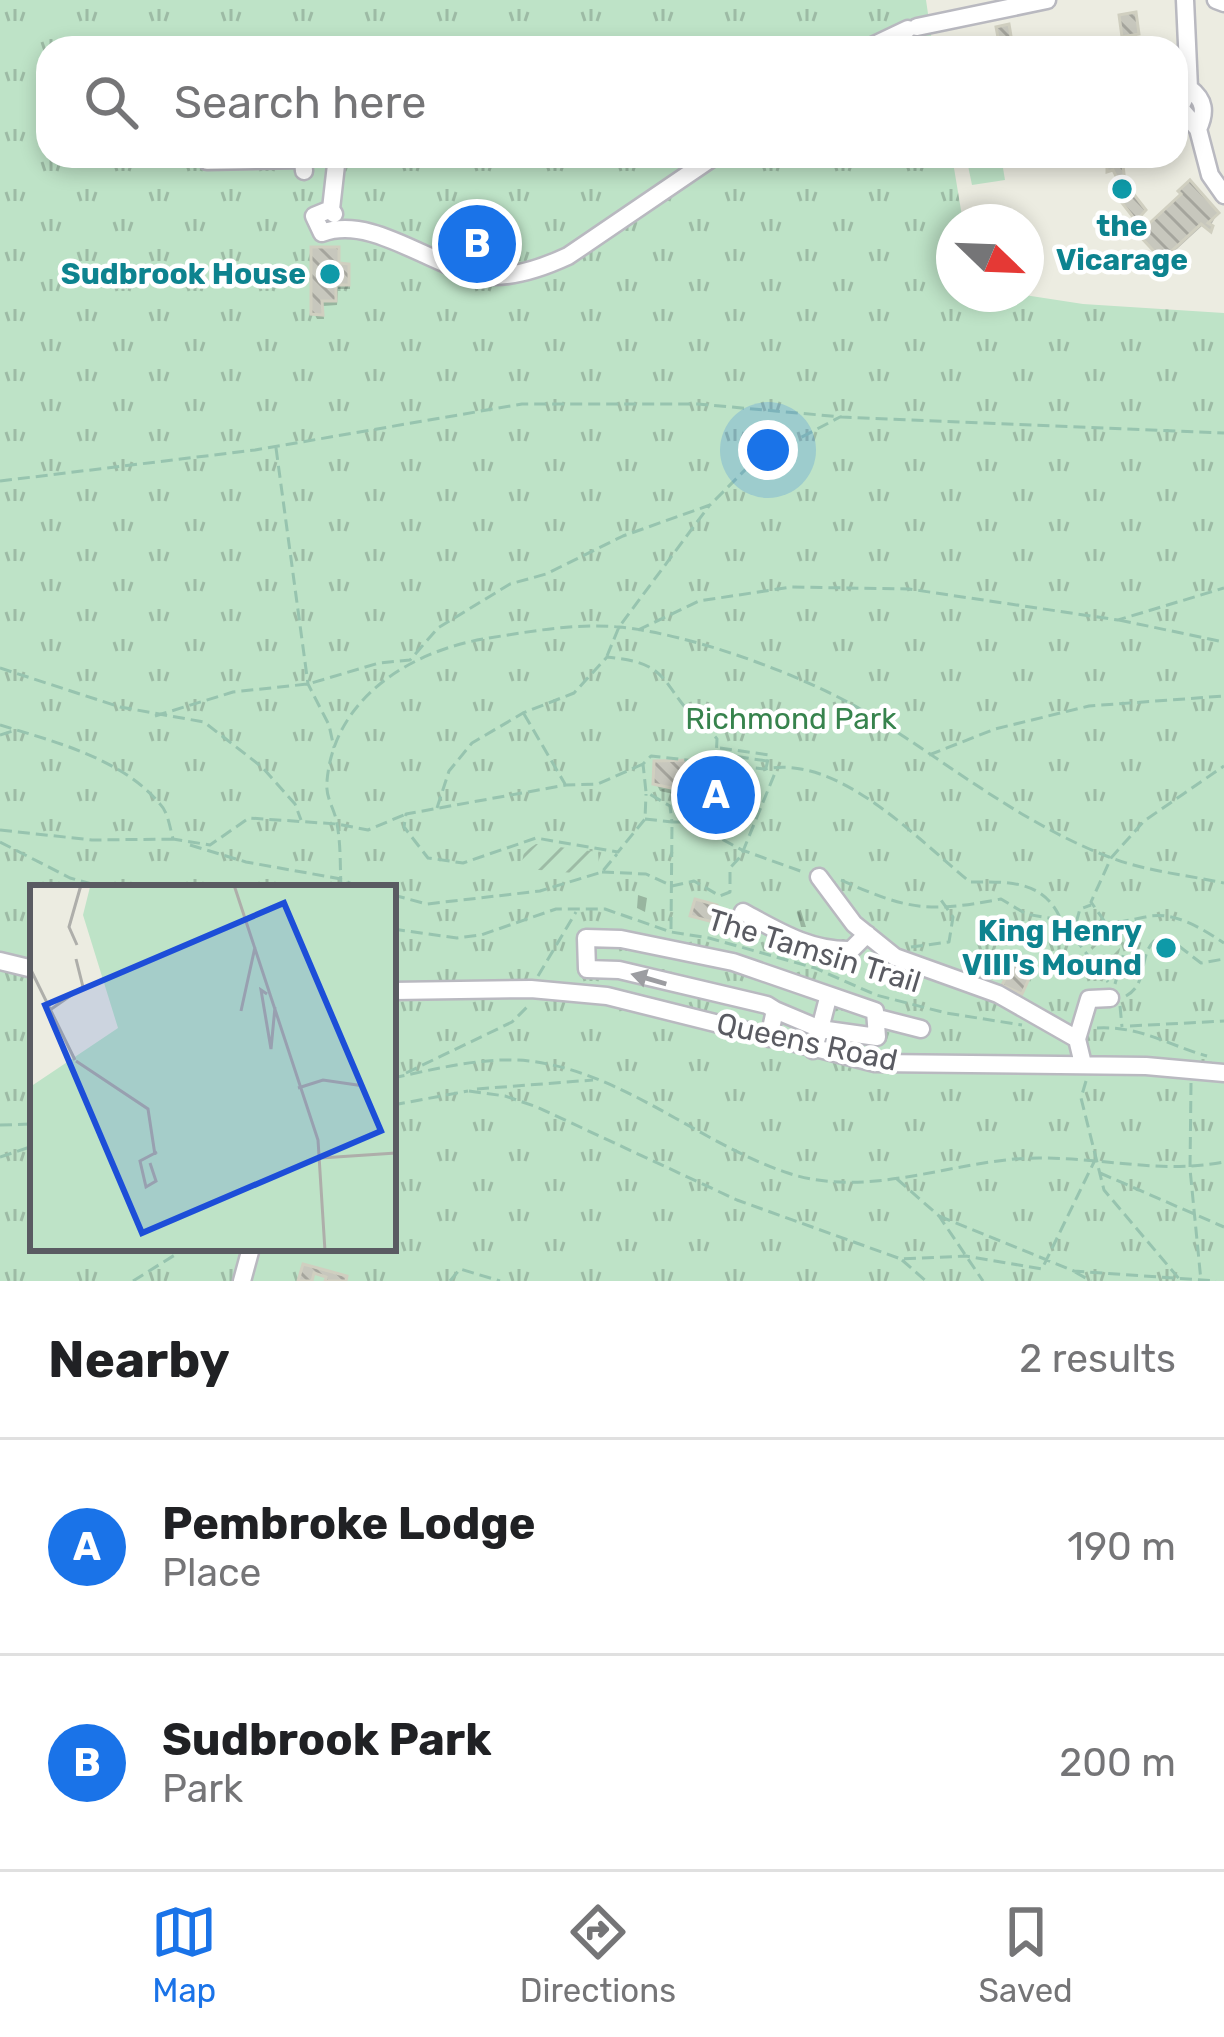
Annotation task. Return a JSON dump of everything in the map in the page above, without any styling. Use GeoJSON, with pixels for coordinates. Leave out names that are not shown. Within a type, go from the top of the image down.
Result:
{"type":"FeatureCollection","features":[{"type":"Feature","properties":{"kind":"street"},"geometry":{"type":"LineString","coordinates":[[894,36],[912,28],[1047,0]]}},
{"type":"Feature","properties":{"kind":"street"},"geometry":{"type":"LineString","coordinates":[[1185,0],[1187,36]]}},
{"type":"Feature","properties":{"kind":"street"},"geometry":{"type":"LineString","coordinates":[[1188,53],[1188,92]]}},
{"type":"Feature","properties":{"kind":"street"},"geometry":{"type":"LineString","coordinates":[[1188,117],[1198,129],[1210,175],[1224,195]]}},
{"type":"Feature","properties":{"kind":"street"},"geometry":{"type":"LineString","coordinates":[[336,168],[331,208],[340,226],[480,276],[531,270],[568,256],[697,168]]}},
{"type":"Feature","properties":{"kind":"street"},"geometry":{"type":"LineString","coordinates":[[819,877],[854,924],[895,957],[998,994],[1059,1030],[1079,1034]]}},
{"type":"Feature","properties":{"kind":"street"},"geometry":{"type":"LineString","coordinates":[[743,912],[790,938],[832,950],[851,950],[873,939]]}},
{"type":"Feature","properties":{"kind":"street"},"geometry":{"type":"LineString","coordinates":[[586,938],[622,939],[733,962],[875,1011],[877,1037],[820,1029],[775,1010],[619,970],[587,969],[586,938]]}},
{"type":"Feature","properties":{"kind":"street"},"geometry":{"type":"LineString","coordinates":[[0,961],[30,968]]}},
{"type":"Feature","properties":{"kind":"street","name":"Queens Road"},"geometry":{"type":"LineString","coordinates":[[396,991],[531,989],[607,996],[875,1063],[1083,1064],[1224,1073]]}},
{"type":"Feature","properties":{"kind":"street"},"geometry":{"type":"LineString","coordinates":[[1083,1064],[1079,1034],[1089,999],[1114,996]]}},
{"type":"Feature","properties":{"kind":"street"},"geometry":{"type":"LineString","coordinates":[[813,1049],[828,998]]}},
{"type":"Feature","properties":{"kind":"street"},"geometry":{"type":"LineString","coordinates":[[769,1038],[775,1010]]}},
{"type":"Feature","properties":{"kind":"street"},"geometry":{"type":"LineString","coordinates":[[878,1018],[921,1029]]}},
{"type":"Feature","properties":{"kind":"street"},"geometry":{"type":"LineString","coordinates":[[242,1281],[250,1251]]}},
{"type":"Feature","properties":{"kind":"path"},"geometry":{"type":"LineString","coordinates":[[0,481],[276,446],[522,404],[698,404],[842,417],[1224,433]]}},
{"type":"Feature","properties":{"kind":"path"},"geometry":{"type":"LineString","coordinates":[[436,808],[449,771],[472,742],[523,712],[574,693],[607,657],[619,627],[710,505],[752,464],[842,417]]}},
{"type":"Feature","properties":{"kind":"path"},"geometry":{"type":"LineString","coordinates":[[276,446],[308,684],[334,750]]}},
{"type":"Feature","properties":{"kind":"path"},"geometry":{"type":"LineString","coordinates":[[341,885],[337,824],[327,796],[334,750],[353,713],[376,687],[410,660],[438,628],[510,584],[546,574],[623,536],[710,505]]}},
{"type":"Feature","properties":{"kind":"path"},"geometry":{"type":"LineString","coordinates":[[636,631],[699,601],[790,587],[909,589],[1118,620],[1224,642]]}},
{"type":"Feature","properties":{"kind":"path"},"geometry":{"type":"LineString","coordinates":[[1118,620],[1224,589]]}},
{"type":"Feature","properties":{"kind":"path"},"geometry":{"type":"LineString","coordinates":[[155,716],[233,692],[308,684],[379,663],[410,660],[444,646],[541,629],[619,627],[718,649],[814,687],[864,711],[1032,820],[1112,858],[1224,883]]}},
{"type":"Feature","properties":{"kind":"path"},"geometry":{"type":"LineString","coordinates":[[607,657],[636,660],[660,672],[697,722],[717,739],[718,751],[705,776]]}},
{"type":"Feature","properties":{"kind":"path"},"geometry":{"type":"LineString","coordinates":[[0,668],[155,716],[204,722],[237,744],[295,804],[302,822]]}},
{"type":"Feature","properties":{"kind":"path"},"geometry":{"type":"LineString","coordinates":[[929,754],[995,729],[1089,706],[1224,696]]}},
{"type":"Feature","properties":{"kind":"path"},"geometry":{"type":"LineString","coordinates":[[523,712],[566,785]]}},
{"type":"Feature","properties":{"kind":"path"},"geometry":{"type":"LineString","coordinates":[[0,725],[70,748],[124,774],[163,806],[173,839]]}},
{"type":"Feature","properties":{"kind":"path"},"geometry":{"type":"LineString","coordinates":[[0,735],[16,730]]}},
{"type":"Feature","properties":{"kind":"path"},"geometry":{"type":"LineString","coordinates":[[718,751],[767,761],[765,770]]}},
{"type":"Feature","properties":{"kind":"path"},"geometry":{"type":"LineString","coordinates":[[0,830],[210,845],[249,818],[368,830],[406,814],[566,785],[598,784],[644,764],[651,756],[765,770],[778,767],[841,781],[875,802],[970,882],[1026,884],[1051,903],[1060,920],[1076,925],[1133,921],[1148,915],[1181,920],[1224,943]]}},
{"type":"Feature","properties":{"kind":"path"},"geometry":{"type":"LineString","coordinates":[[602,872],[645,819],[644,764]]}},
{"type":"Feature","properties":{"kind":"path"},"geometry":{"type":"LineString","coordinates":[[1076,925],[1080,909],[1093,904],[1112,858],[1144,821],[1224,766]]}},
{"type":"Feature","properties":{"kind":"path"},"geometry":{"type":"LineString","coordinates":[[396,897],[428,904],[540,891],[602,872],[646,874],[672,886],[694,881],[720,896],[730,892],[730,868],[741,856],[778,767]]}},
{"type":"Feature","properties":{"kind":"path"},"geometry":{"type":"LineString","coordinates":[[645,819],[672,822],[670,806],[646,792]]}},
{"type":"Feature","properties":{"kind":"path"},"geometry":{"type":"LineString","coordinates":[[406,814],[404,827],[428,858],[463,863],[536,838],[618,852]]}},
{"type":"Feature","properties":{"kind":"path"},"geometry":{"type":"LineString","coordinates":[[173,839],[246,862],[355,885]]}},
{"type":"Feature","properties":{"kind":"path"},"geometry":{"type":"LineString","coordinates":[[0,842],[70,878],[95,885]]}},
{"type":"Feature","properties":{"kind":"path"},"geometry":{"type":"LineString","coordinates":[[992,882],[1000,899]]}},
{"type":"Feature","properties":{"kind":"path"},"geometry":{"type":"LineString","coordinates":[[873,939],[913,947],[949,942],[953,916],[941,899]]}},
{"type":"Feature","properties":{"kind":"path"},"geometry":{"type":"LineString","coordinates":[[1093,904],[1106,923]]}},
{"type":"Feature","properties":{"kind":"path","name":"The Tamsin Trail"},"geometry":{"type":"LineString","coordinates":[[396,929],[457,938],[481,935],[556,908],[605,909],[671,932],[710,938],[815,968],[876,995],[946,1013],[1059,1030]]}},
{"type":"Feature","properties":{"kind":"path"},"geometry":{"type":"LineString","coordinates":[[396,1077],[512,1022],[526,1008],[531,981],[578,909]]}},
{"type":"Feature","properties":{"kind":"path"},"geometry":{"type":"LineString","coordinates":[[1133,921],[1114,996],[1134,991],[1148,946],[1154,941],[1171,940],[1201,962],[1224,959]]}},
{"type":"Feature","properties":{"kind":"path"},"geometry":{"type":"LineString","coordinates":[[1154,941],[1166,954],[1178,954],[1180,946]]}},
{"type":"Feature","properties":{"kind":"path"},"geometry":{"type":"LineString","coordinates":[[1079,1034],[1180,1021],[1224,1021]]}},
{"type":"Feature","properties":{"kind":"path"},"geometry":{"type":"LineString","coordinates":[[1122,1027],[1224,1060]]}},
{"type":"Feature","properties":{"kind":"path"},"geometry":{"type":"LineString","coordinates":[[396,1077],[523,1060],[560,1066],[597,1079],[790,1174],[828,1181],[896,1178],[1009,1159],[1095,1160],[1151,1168],[1224,1162]]}},
{"type":"Feature","properties":{"kind":"path"},"geometry":{"type":"LineString","coordinates":[[1083,1064],[1086,1078],[1081,1099],[1103,1190],[1179,1279]]}},
{"type":"Feature","properties":{"kind":"path"},"geometry":{"type":"LineString","coordinates":[[1192,1070],[1190,1168],[1201,1280]]}},
{"type":"Feature","properties":{"kind":"path"},"geometry":{"type":"LineString","coordinates":[[396,1104],[514,1083],[597,1079]]}},
{"type":"Feature","properties":{"kind":"path"},"geometry":{"type":"LineString","coordinates":[[469,1091],[506,1096],[537,1107],[737,1199],[901,1259],[926,1281]]}},
{"type":"Feature","properties":{"kind":"path"},"geometry":{"type":"LineString","coordinates":[[0,1125],[30,1124]]}},
{"type":"Feature","properties":{"kind":"path"},"geometry":{"type":"LineString","coordinates":[[0,1157],[30,1147]]}},
{"type":"Feature","properties":{"kind":"path"},"geometry":{"type":"LineString","coordinates":[[1037,1281],[1095,1160]]}},
{"type":"Feature","properties":{"kind":"path"},"geometry":{"type":"LineString","coordinates":[[1098,1172],[1224,1227]]}},
{"type":"Feature","properties":{"kind":"path"},"geometry":{"type":"LineString","coordinates":[[896,1178],[939,1216],[982,1281]]}},
{"type":"Feature","properties":{"kind":"path"},"geometry":{"type":"LineString","coordinates":[[939,1216],[1091,1281]]}},
{"type":"Feature","properties":{"kind":"path"},"geometry":{"type":"LineString","coordinates":[[133,1281],[181,1251]]}},
{"type":"Feature","properties":{"kind":"path"},"geometry":{"type":"LineString","coordinates":[[901,1259],[966,1256],[1042,1269]]}},
{"type":"Feature","properties":{"kind":"path"},"geometry":{"type":"LineString","coordinates":[[450,1281],[466,1268],[500,1281]]}},
{"type":"Feature","properties":{"kind":"path"},"geometry":{"type":"LineString","coordinates":[[1074,1271],[1216,1281]]}},
{"type":"Feature","properties":{"kind":"green space","name":"Richmond Park"},"geometry":{"type":"Polygon","coordinates":[[[0,0],[926,0],[931,36],[36,36],[36,168],[954,168],[960,204],[936,204],[936,312],[1044,312],[1044,298],[1224,313],[1224,1281],[0,1281],[0,0]]]}},
{"type":"Feature","properties":{"kind":"green space"},"geometry":{"type":"Polygon","coordinates":[[[968,168],[1003,168],[1005,180],[972,185],[968,168]]]}},
{"type":"Feature","properties":{"kind":"green space"},"geometry":{"type":"Polygon","coordinates":[[[536,844],[598,852],[599,866],[585,874],[528,869],[522,862],[524,852],[536,844]]]}},
{"type":"Feature","properties":{"kind":"green space"},"geometry":{"type":"Polygon","coordinates":[[[1116,928],[1123,935],[1113,980],[1078,929],[1116,928]]]}},
{"type":"Feature","properties":{"kind":"building"},"geometry":{"type":"Polygon","coordinates":[[[1136,12],[1139,34],[1122,36],[1119,15],[1136,12]]]}},
{"type":"Feature","properties":{"kind":"building"},"geometry":{"type":"Polygon","coordinates":[[[1009,24],[1011,36],[998,36],[996,27],[1009,24]]]}},
{"type":"Feature","properties":{"kind":"building","name":"the Vicarage"},"geometry":{"type":"Polygon","coordinates":[[[1107,168],[1123,168],[1125,183],[1146,210],[1136,221],[1116,195],[1118,180],[1113,170],[1107,172],[1107,168]]]}},
{"type":"Feature","properties":{"kind":"building"},"geometry":{"type":"Polygon","coordinates":[[[1190,180],[1219,213],[1208,223],[1213,226],[1211,232],[1201,224],[1162,260],[1138,234],[1190,180]]]}},
{"type":"Feature","properties":{"kind":"building","name":"Sudbrook House"},"geometry":{"type":"Polygon","coordinates":[[[311,247],[339,247],[339,263],[349,264],[349,285],[336,285],[336,301],[322,301],[323,315],[311,314],[311,247]]]}},
{"type":"Feature","properties":{"kind":"building"},"geometry":{"type":"Polygon","coordinates":[[[695,760],[695,772],[749,792],[734,827],[708,812],[711,806],[685,798],[685,791],[653,784],[654,761],[695,760]]]}},
{"type":"Feature","properties":{"kind":"building"},"geometry":{"type":"Polygon","coordinates":[[[695,899],[717,905],[713,922],[690,916],[695,899]]]}},
{"type":"Feature","properties":{"kind":"building"},"geometry":{"type":"Polygon","coordinates":[[[1013,963],[1032,972],[1022,994],[1002,985],[1013,963]]]}},
{"type":"Feature","properties":{"kind":"building"},"geometry":{"type":"Polygon","coordinates":[[[303,1264],[347,1276],[346,1281],[325,1281],[326,1277],[314,1273],[312,1281],[298,1281],[303,1264]]]}},
{"type":"Feature","properties":{"kind":"place","name":"the Vicarage"},"geometry":{"type":"Point","coordinates":[1122,189]}},
{"type":"Feature","properties":{"kind":"place","name":"Sudbrook Park"},"geometry":{"type":"Point","coordinates":[477,244]}},
{"type":"Feature","properties":{"kind":"place","name":"Sudbrook House"},"geometry":{"type":"Point","coordinates":[330,274]}},
{"type":"Feature","properties":{"kind":"place","name":"Pembroke Lodge"},"geometry":{"type":"Point","coordinates":[716,795]}},
{"type":"Feature","properties":{"kind":"place","name":"King Henry VIII's Mound"},"geometry":{"type":"Point","coordinates":[1166,948]}}]}
